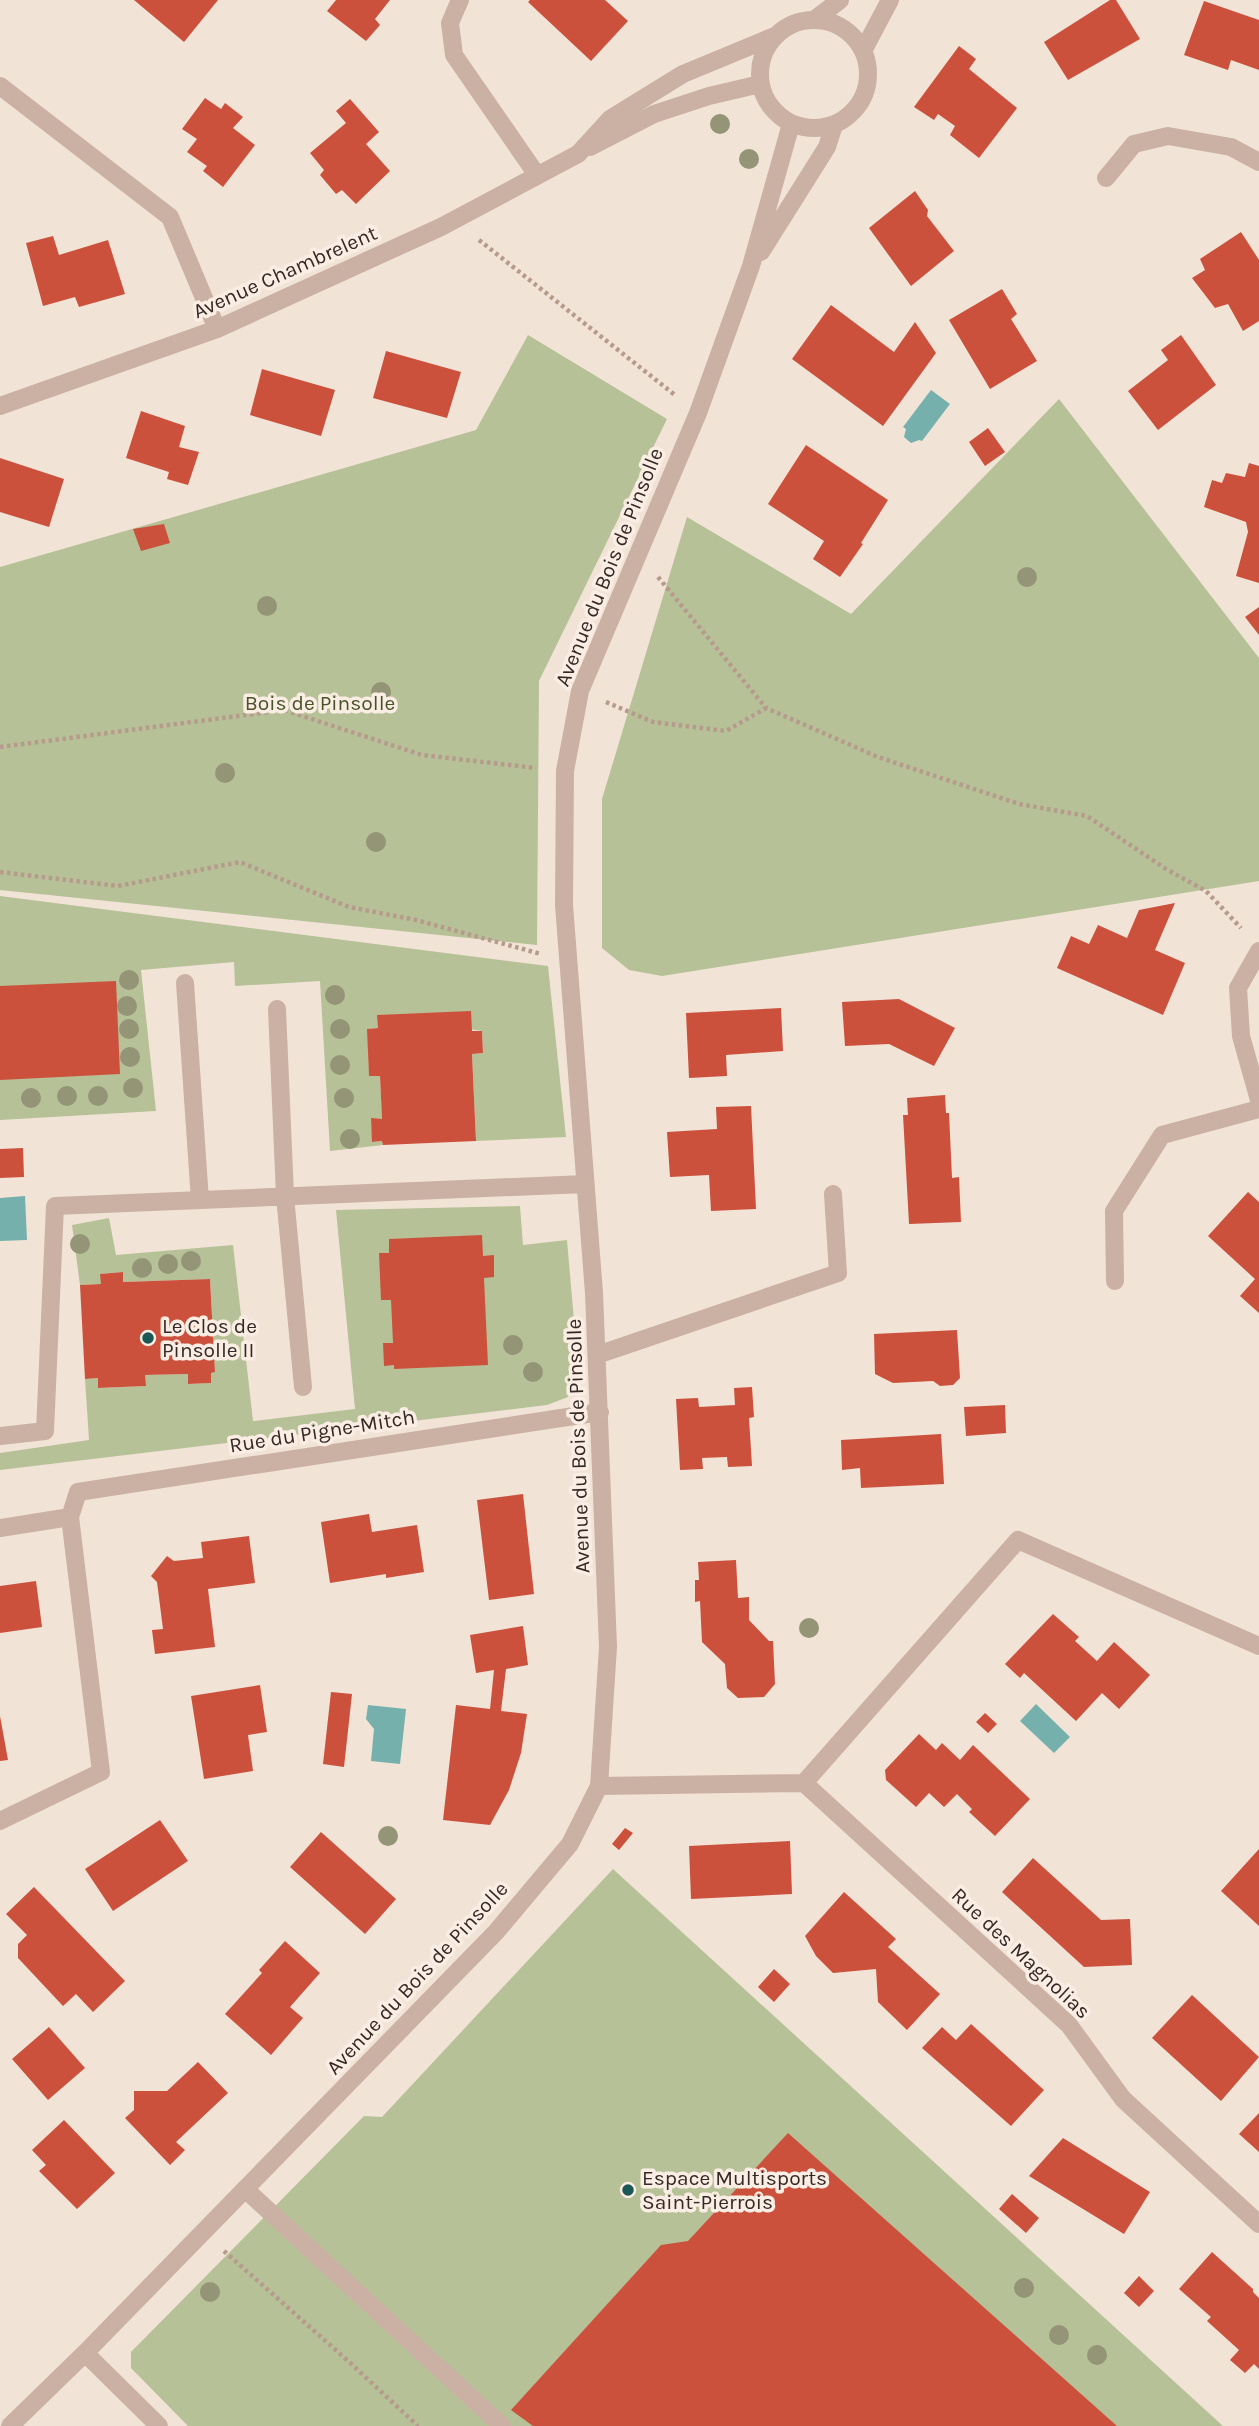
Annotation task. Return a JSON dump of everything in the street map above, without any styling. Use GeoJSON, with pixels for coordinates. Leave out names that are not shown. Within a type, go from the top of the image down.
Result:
{"type":"FeatureCollection","features":[{"type":"Feature","properties":{"kind":"street"},"geometry":{"type":"LineString","coordinates":[[460,0],[450,23],[454,55],[537,175]]}},
{"type":"Feature","properties":{"kind":"street"},"geometry":{"type":"LineString","coordinates":[[814,20],[840,0]]}},
{"type":"Feature","properties":{"kind":"street"},"geometry":{"type":"LineString","coordinates":[[863,51],[890,0]]}},
{"type":"Feature","properties":{"kind":"street"},"geometry":{"type":"LineString","coordinates":[[814,20],[829,22],[854,38],[863,51],[868,68],[867,86],[860,102],[849,116],[834,125],[813,128],[790,124],[777,114],[766,101],[760,84],[760,66],[765,49],[776,35],[800,22],[814,20]]}},
{"type":"Feature","properties":{"kind":"street","name":"Avenue Chambrelent"},"geometry":{"type":"LineString","coordinates":[[578,154],[610,119],[683,74],[776,35]]}},
{"type":"Feature","properties":{"kind":"street","name":"Avenue Chambrelent"},"geometry":{"type":"LineString","coordinates":[[0,406],[217,328],[454,220],[654,114],[709,96],[760,84]]}},
{"type":"Feature","properties":{"kind":"street"},"geometry":{"type":"LineString","coordinates":[[0,86],[170,217],[217,328]]}},
{"type":"Feature","properties":{"kind":"street","name":"Avenue du Bois de Pinsolle"},"geometry":{"type":"LineString","coordinates":[[10,2426],[85,2353],[496,1932],[569,1844],[599,1786],[608,1647],[597,1355],[564,905],[565,771],[580,691],[698,413],[751,267],[790,124]]}},
{"type":"Feature","properties":{"kind":"street","name":"Avenue du Bois de Pinsolle"},"geometry":{"type":"LineString","coordinates":[[751,267],[827,147],[834,125]]}},
{"type":"Feature","properties":{"kind":"street"},"geometry":{"type":"LineString","coordinates":[[1106,178],[1134,144],[1168,136],[1231,147],[1259,162]]}},
{"type":"Feature","properties":{"kind":"street"},"geometry":{"type":"LineString","coordinates":[[1255,944],[1238,988],[1241,1036],[1259,1100]]}},
{"type":"Feature","properties":{"kind":"street"},"geometry":{"type":"LineString","coordinates":[[185,983],[200,1200]]}},
{"type":"Feature","properties":{"kind":"street"},"geometry":{"type":"LineString","coordinates":[[277,1009],[285,1196],[303,1387]]}},
{"type":"Feature","properties":{"kind":"street"},"geometry":{"type":"LineString","coordinates":[[1115,1281],[1114,1211],[1162,1135],[1259,1109]]}},
{"type":"Feature","properties":{"kind":"street"},"geometry":{"type":"LineString","coordinates":[[0,1436],[45,1432],[55,1206],[585,1184]]}},
{"type":"Feature","properties":{"kind":"street"},"geometry":{"type":"LineString","coordinates":[[597,1355],[838,1273],[833,1194]]}},
{"type":"Feature","properties":{"kind":"street","name":"Rue du Pigne-Mitch"},"geometry":{"type":"LineString","coordinates":[[70,1517],[78,1492],[600,1412]]}},
{"type":"Feature","properties":{"kind":"street"},"geometry":{"type":"LineString","coordinates":[[0,1528],[70,1517],[102,1772],[0,1821]]}},
{"type":"Feature","properties":{"kind":"street"},"geometry":{"type":"LineString","coordinates":[[599,1786],[804,1783],[1018,1540],[1259,1646]]}},
{"type":"Feature","properties":{"kind":"street","name":"Rue des Magnolias"},"geometry":{"type":"LineString","coordinates":[[804,1783],[1069,2025],[1123,2099],[1259,2224]]}},
{"type":"Feature","properties":{"kind":"street"},"geometry":{"type":"LineString","coordinates":[[245,2189],[502,2426]]}},
{"type":"Feature","properties":{"kind":"street"},"geometry":{"type":"LineString","coordinates":[[85,2353],[159,2426]]}},
{"type":"Feature","properties":{"kind":"path"},"geometry":{"type":"LineString","coordinates":[[454,220],[698,413]]}},
{"type":"Feature","properties":{"kind":"path"},"geometry":{"type":"LineString","coordinates":[[638,553],[766,708],[891,761],[1019,804],[1087,816],[1166,869],[1206,891],[1255,944]]}},
{"type":"Feature","properties":{"kind":"path"},"geometry":{"type":"LineString","coordinates":[[580,691],[653,722],[726,731],[766,708]]}},
{"type":"Feature","properties":{"kind":"path"},"geometry":{"type":"LineString","coordinates":[[0,747],[284,710],[422,755],[565,771]]}},
{"type":"Feature","properties":{"kind":"path"},"geometry":{"type":"LineString","coordinates":[[0,872],[118,886],[240,862],[349,907],[416,920],[568,961]]}},
{"type":"Feature","properties":{"kind":"path"},"geometry":{"type":"LineString","coordinates":[[203,2232],[418,2426]]}},
{"type":"Feature","properties":{"kind":"green space","name":"Bois de Pinsolle"},"geometry":{"type":"Polygon","coordinates":[[[528,335],[667,419],[539,681],[537,945],[0,890],[0,567],[476,430],[528,335]]]}},
{"type":"Feature","properties":{"kind":"green space"},"geometry":{"type":"Polygon","coordinates":[[[1059,399],[1259,658],[1259,881],[662,976],[629,970],[602,948],[602,799],[687,517],[851,614],[1059,399]]]}},
{"type":"Feature","properties":{"kind":"green space"},"geometry":{"type":"Polygon","coordinates":[[[0,896],[548,966],[566,1137],[476,1141],[472,1054],[483,1053],[482,1031],[378,1015],[378,1028],[368,1029],[369,1076],[380,1076],[382,1119],[371,1119],[373,1142],[382,1141],[383,1145],[330,1151],[320,981],[235,986],[234,962],[141,970],[156,1111],[0,1120],[0,896]]]}},
{"type":"Feature","properties":{"kind":"green space"},"geometry":{"type":"Polygon","coordinates":[[[520,1206],[523,1245],[567,1240],[579,1378],[568,1397],[547,1405],[0,1470],[0,1453],[89,1440],[85,1379],[98,1378],[99,1388],[145,1386],[145,1375],[188,1374],[189,1384],[211,1383],[211,1373],[215,1372],[210,1279],[123,1282],[122,1272],[101,1274],[101,1284],[80,1285],[72,1225],[109,1218],[116,1255],[233,1245],[253,1421],[355,1409],[336,1210],[520,1206]]]}},
{"type":"Feature","properties":{"kind":"green space","name":"Espace Multisports Saint-Pierrois"},"geometry":{"type":"Polygon","coordinates":[[[613,1869],[1223,2426],[188,2426],[131,2368],[131,2352],[364,2116],[382,2117],[613,1869]]]}},
{"type":"Feature","properties":{"kind":"water"},"geometry":{"type":"Polygon","coordinates":[[[931,390],[950,404],[922,441],[911,443],[904,437],[906,429],[903,427],[931,390]]]}},
{"type":"Feature","properties":{"kind":"water"},"geometry":{"type":"Polygon","coordinates":[[[25,1196],[27,1240],[0,1241],[0,1198],[25,1196]]]}},
{"type":"Feature","properties":{"kind":"water"},"geometry":{"type":"Polygon","coordinates":[[[1036,1704],[1070,1737],[1054,1753],[1020,1721],[1036,1704]]]}},
{"type":"Feature","properties":{"kind":"water"},"geometry":{"type":"Polygon","coordinates":[[[368,1705],[406,1709],[400,1764],[371,1761],[374,1729],[366,1719],[368,1705]]]}},
{"type":"Feature","properties":{"kind":"building"},"geometry":{"type":"Polygon","coordinates":[[[134,0],[218,0],[184,42],[134,0]]]}},
{"type":"Feature","properties":{"kind":"building"},"geometry":{"type":"Polygon","coordinates":[[[336,0],[390,0],[375,19],[380,25],[366,41],[327,11],[336,0]]]}},
{"type":"Feature","properties":{"kind":"building"},"geometry":{"type":"Polygon","coordinates":[[[605,0],[628,21],[591,61],[528,2],[605,0]]]}},
{"type":"Feature","properties":{"kind":"building"},"geometry":{"type":"Polygon","coordinates":[[[1110,0],[1116,0],[1140,39],[1068,80],[1044,42],[1110,0]]]}},
{"type":"Feature","properties":{"kind":"building"},"geometry":{"type":"Polygon","coordinates":[[[1204,1],[1259,20],[1259,70],[1231,60],[1228,70],[1184,55],[1204,1]]]}},
{"type":"Feature","properties":{"kind":"building"},"geometry":{"type":"Polygon","coordinates":[[[959,46],[976,59],[969,69],[1017,108],[979,158],[950,135],[955,126],[938,114],[934,120],[914,107],[959,46]]]}},
{"type":"Feature","properties":{"kind":"building"},"geometry":{"type":"Polygon","coordinates":[[[205,98],[221,109],[225,103],[243,117],[233,128],[255,145],[223,187],[203,171],[207,166],[187,152],[197,139],[182,129],[205,98]]]}},
{"type":"Feature","properties":{"kind":"building"},"geometry":{"type":"Polygon","coordinates":[[[350,99],[379,132],[366,144],[390,171],[356,204],[342,190],[336,194],[320,175],[324,170],[310,153],[346,123],[336,111],[350,99]]]}},
{"type":"Feature","properties":{"kind":"building"},"geometry":{"type":"Polygon","coordinates":[[[915,191],[928,210],[927,216],[954,251],[911,286],[869,228],[915,191]]]}},
{"type":"Feature","properties":{"kind":"building"},"geometry":{"type":"Polygon","coordinates":[[[1241,232],[1259,260],[1259,321],[1243,331],[1228,304],[1215,308],[1192,278],[1205,270],[1200,259],[1241,232]]]}},
{"type":"Feature","properties":{"kind":"building"},"geometry":{"type":"Polygon","coordinates":[[[53,236],[59,255],[108,240],[125,294],[79,307],[75,297],[43,306],[26,243],[53,236]]]}},
{"type":"Feature","properties":{"kind":"building"},"geometry":{"type":"Polygon","coordinates":[[[1002,289],[1017,314],[1011,319],[1037,361],[990,389],[949,320],[1002,289]]]}},
{"type":"Feature","properties":{"kind":"building"},"geometry":{"type":"Polygon","coordinates":[[[831,305],[894,352],[915,322],[936,353],[883,426],[792,359],[831,305]]]}},
{"type":"Feature","properties":{"kind":"building"},"geometry":{"type":"Polygon","coordinates":[[[1181,335],[1216,385],[1158,430],[1128,391],[1168,360],[1161,350],[1181,335]]]}},
{"type":"Feature","properties":{"kind":"building"},"geometry":{"type":"Polygon","coordinates":[[[386,351],[461,372],[447,418],[373,398],[386,351]]]}},
{"type":"Feature","properties":{"kind":"building"},"geometry":{"type":"Polygon","coordinates":[[[262,369],[335,390],[321,436],[250,415],[262,369]]]}},
{"type":"Feature","properties":{"kind":"building"},"geometry":{"type":"Polygon","coordinates":[[[141,411],[185,426],[179,447],[199,452],[188,485],[167,479],[169,472],[126,458],[141,411]]]}},
{"type":"Feature","properties":{"kind":"building"},"geometry":{"type":"Polygon","coordinates":[[[988,428],[1005,452],[985,466],[969,442],[988,428]]]}},
{"type":"Feature","properties":{"kind":"building"},"geometry":{"type":"Polygon","coordinates":[[[806,445],[888,500],[840,577],[813,559],[824,541],[768,504],[806,445]]]}},
{"type":"Feature","properties":{"kind":"building"},"geometry":{"type":"Polygon","coordinates":[[[0,458],[64,479],[49,527],[0,512],[0,458]]]}},
{"type":"Feature","properties":{"kind":"building"},"geometry":{"type":"Polygon","coordinates":[[[1249,463],[1259,466],[1259,583],[1236,576],[1248,532],[1246,522],[1204,507],[1212,480],[1222,483],[1226,473],[1245,477],[1249,463]]]}},
{"type":"Feature","properties":{"kind":"building"},"geometry":{"type":"Polygon","coordinates":[[[164,524],[170,543],[141,551],[133,529],[164,524]]]}},
{"type":"Feature","properties":{"kind":"building"},"geometry":{"type":"Polygon","coordinates":[[[1259,607],[1259,635],[1245,617],[1259,607]]]}},
{"type":"Feature","properties":{"kind":"building"},"geometry":{"type":"Polygon","coordinates":[[[1175,903],[1155,950],[1185,963],[1163,1015],[1057,968],[1071,936],[1089,944],[1098,925],[1127,938],[1139,910],[1175,903]]]}},
{"type":"Feature","properties":{"kind":"building"},"geometry":{"type":"Polygon","coordinates":[[[116,981],[120,1074],[0,1080],[0,986],[116,981]]]}},
{"type":"Feature","properties":{"kind":"building"},"geometry":{"type":"Polygon","coordinates":[[[899,999],[955,1028],[934,1066],[889,1044],[845,1046],[842,1002],[899,999]]]}},
{"type":"Feature","properties":{"kind":"building"},"geometry":{"type":"Polygon","coordinates":[[[781,1008],[783,1051],[726,1055],[727,1076],[689,1078],[686,1013],[781,1008]]]}},
{"type":"Feature","properties":{"kind":"building"},"geometry":{"type":"Polygon","coordinates":[[[471,1011],[472,1031],[482,1031],[483,1053],[472,1054],[476,1141],[383,1145],[382,1141],[372,1142],[371,1118],[382,1119],[380,1076],[369,1076],[367,1029],[378,1028],[377,1015],[471,1011]]]}},
{"type":"Feature","properties":{"kind":"building"},"geometry":{"type":"Polygon","coordinates":[[[945,1095],[946,1113],[949,1113],[952,1178],[959,1177],[961,1222],[909,1224],[903,1115],[908,1115],[907,1098],[945,1095]]]}},
{"type":"Feature","properties":{"kind":"building"},"geometry":{"type":"Polygon","coordinates":[[[751,1106],[756,1209],[711,1211],[709,1175],[670,1177],[667,1132],[717,1129],[716,1107],[751,1106]]]}},
{"type":"Feature","properties":{"kind":"building"},"geometry":{"type":"Polygon","coordinates":[[[23,1148],[24,1177],[0,1178],[0,1149],[23,1148]]]}},
{"type":"Feature","properties":{"kind":"building"},"geometry":{"type":"Polygon","coordinates":[[[1248,1192],[1259,1202],[1259,1313],[1240,1296],[1255,1279],[1208,1236],[1248,1192]]]}},
{"type":"Feature","properties":{"kind":"building"},"geometry":{"type":"Polygon","coordinates":[[[482,1235],[483,1256],[494,1255],[494,1277],[484,1278],[488,1365],[394,1369],[394,1365],[384,1366],[383,1343],[393,1343],[391,1300],[381,1300],[379,1253],[389,1253],[389,1239],[482,1235]]]}},
{"type":"Feature","properties":{"kind":"building","name":"Le Clos de Pinsolle II"},"geometry":{"type":"Polygon","coordinates":[[[123,1272],[123,1282],[210,1279],[215,1372],[211,1373],[211,1383],[188,1384],[188,1374],[145,1375],[146,1386],[98,1388],[98,1378],[85,1379],[80,1285],[101,1284],[100,1274],[123,1272]]]}},
{"type":"Feature","properties":{"kind":"building"},"geometry":{"type":"Polygon","coordinates":[[[957,1330],[960,1378],[953,1385],[940,1386],[933,1381],[893,1383],[875,1374],[874,1334],[957,1330]]]}},
{"type":"Feature","properties":{"kind":"building"},"geometry":{"type":"Polygon","coordinates":[[[752,1387],[754,1417],[749,1418],[752,1466],[728,1467],[727,1457],[702,1458],[703,1469],[680,1470],[676,1399],[698,1398],[699,1407],[735,1405],[734,1388],[752,1387]]]}},
{"type":"Feature","properties":{"kind":"building"},"geometry":{"type":"Polygon","coordinates":[[[1005,1405],[1006,1433],[966,1436],[964,1407],[1005,1405]]]}},
{"type":"Feature","properties":{"kind":"building"},"geometry":{"type":"Polygon","coordinates":[[[941,1434],[944,1484],[861,1488],[860,1468],[842,1470],[841,1440],[941,1434]]]}},
{"type":"Feature","properties":{"kind":"building"},"geometry":{"type":"Polygon","coordinates":[[[523,1494],[534,1594],[489,1600],[477,1500],[523,1494]]]}},
{"type":"Feature","properties":{"kind":"building"},"geometry":{"type":"Polygon","coordinates":[[[369,1514],[372,1532],[417,1525],[424,1572],[386,1578],[386,1574],[330,1583],[321,1522],[369,1514]]]}},
{"type":"Feature","properties":{"kind":"building"},"geometry":{"type":"Polygon","coordinates":[[[249,1536],[255,1583],[208,1589],[215,1647],[155,1654],[152,1630],[163,1629],[157,1582],[151,1576],[167,1556],[174,1561],[203,1558],[201,1542],[249,1536]]]}},
{"type":"Feature","properties":{"kind":"building"},"geometry":{"type":"Polygon","coordinates":[[[736,1560],[738,1598],[749,1597],[749,1620],[769,1641],[773,1641],[775,1684],[764,1697],[738,1698],[727,1688],[725,1664],[702,1642],[700,1601],[695,1602],[695,1580],[699,1580],[698,1562],[736,1560]]]}},
{"type":"Feature","properties":{"kind":"building"},"geometry":{"type":"Polygon","coordinates":[[[36,1581],[42,1627],[0,1633],[0,1586],[36,1581]]]}},
{"type":"Feature","properties":{"kind":"building"},"geometry":{"type":"Polygon","coordinates":[[[1053,1614],[1079,1637],[1075,1641],[1097,1661],[1114,1642],[1150,1675],[1119,1709],[1102,1693],[1076,1721],[1024,1673],[1020,1678],[1005,1664],[1053,1614]]]}},
{"type":"Feature","properties":{"kind":"building"},"geometry":{"type":"Polygon","coordinates":[[[523,1626],[528,1665],[506,1669],[501,1711],[527,1714],[521,1753],[509,1790],[490,1825],[443,1820],[456,1705],[490,1709],[494,1670],[476,1673],[470,1635],[523,1626]]]}},
{"type":"Feature","properties":{"kind":"building"},"geometry":{"type":"Polygon","coordinates":[[[260,1685],[267,1732],[248,1735],[253,1771],[204,1779],[191,1696],[260,1685]]]}},
{"type":"Feature","properties":{"kind":"building"},"geometry":{"type":"Polygon","coordinates":[[[331,1692],[352,1694],[344,1767],[323,1764],[331,1692]]]}},
{"type":"Feature","properties":{"kind":"building"},"geometry":{"type":"Polygon","coordinates":[[[985,1713],[997,1724],[988,1733],[976,1722],[985,1713]]]}},
{"type":"Feature","properties":{"kind":"building"},"geometry":{"type":"Polygon","coordinates":[[[0,1716],[8,1760],[0,1761],[0,1716]]]}},
{"type":"Feature","properties":{"kind":"building"},"geometry":{"type":"Polygon","coordinates":[[[919,1734],[936,1750],[942,1743],[960,1760],[973,1745],[1030,1799],[995,1836],[969,1812],[972,1809],[957,1794],[944,1807],[929,1793],[916,1807],[886,1780],[885,1770],[919,1734]]]}},
{"type":"Feature","properties":{"kind":"building"},"geometry":{"type":"Polygon","coordinates":[[[160,1820],[188,1861],[113,1911],[85,1869],[160,1820]]]}},
{"type":"Feature","properties":{"kind":"building"},"geometry":{"type":"Polygon","coordinates":[[[625,1828],[633,1833],[619,1850],[612,1844],[625,1828]]]}},
{"type":"Feature","properties":{"kind":"building"},"geometry":{"type":"Polygon","coordinates":[[[321,1832],[396,1899],[365,1934],[290,1867],[321,1832]]]}},
{"type":"Feature","properties":{"kind":"building"},"geometry":{"type":"Polygon","coordinates":[[[790,1841],[792,1894],[691,1899],[689,1846],[790,1841]]]}},
{"type":"Feature","properties":{"kind":"building"},"geometry":{"type":"Polygon","coordinates":[[[1259,1849],[1259,1926],[1221,1891],[1259,1849]]]}},
{"type":"Feature","properties":{"kind":"building"},"geometry":{"type":"Polygon","coordinates":[[[1033,1858],[1101,1920],[1130,1919],[1132,1965],[1084,1967],[1002,1892],[1033,1858]]]}},
{"type":"Feature","properties":{"kind":"building"},"geometry":{"type":"Polygon","coordinates":[[[34,1887],[125,1981],[93,2012],[76,1994],[63,2006],[18,1958],[18,1944],[27,1935],[6,1914],[34,1887]]]}},
{"type":"Feature","properties":{"kind":"building"},"geometry":{"type":"Polygon","coordinates":[[[844,1892],[896,1939],[888,1947],[940,1994],[907,2030],[878,2002],[876,1969],[833,1973],[816,1956],[805,1936],[844,1892]]]}},
{"type":"Feature","properties":{"kind":"building"},"geometry":{"type":"Polygon","coordinates":[[[285,1941],[320,1973],[290,2007],[303,2018],[271,2055],[225,2014],[262,1973],[259,1970],[285,1941]]]}},
{"type":"Feature","properties":{"kind":"building"},"geometry":{"type":"Polygon","coordinates":[[[774,1969],[790,1984],[774,2002],[758,1987],[774,1969]]]}},
{"type":"Feature","properties":{"kind":"building"},"geometry":{"type":"Polygon","coordinates":[[[1192,1995],[1259,2057],[1221,2101],[1152,2038],[1192,1995]]]}},
{"type":"Feature","properties":{"kind":"building"},"geometry":{"type":"Polygon","coordinates":[[[971,2024],[1044,2090],[1011,2126],[922,2048],[942,2027],[956,2040],[971,2024]]]}},
{"type":"Feature","properties":{"kind":"building"},"geometry":{"type":"Polygon","coordinates":[[[49,2027],[85,2068],[48,2100],[12,2059],[49,2027]]]}},
{"type":"Feature","properties":{"kind":"building"},"geometry":{"type":"Polygon","coordinates":[[[198,2062],[228,2093],[176,2142],[185,2150],[170,2165],[125,2118],[134,2110],[134,2091],[167,2091],[198,2062]]]}},
{"type":"Feature","properties":{"kind":"building"},"geometry":{"type":"Polygon","coordinates":[[[1259,2113],[1259,2152],[1239,2134],[1259,2113]]]}},
{"type":"Feature","properties":{"kind":"building"},"geometry":{"type":"Polygon","coordinates":[[[64,2120],[115,2173],[77,2209],[39,2171],[46,2165],[32,2150],[64,2120]]]}},
{"type":"Feature","properties":{"kind":"building"},"geometry":{"type":"Polygon","coordinates":[[[788,2133],[1117,2426],[533,2426],[511,2410],[661,2245],[688,2241],[788,2133]]]}},
{"type":"Feature","properties":{"kind":"building"},"geometry":{"type":"Polygon","coordinates":[[[1063,2138],[1150,2192],[1124,2234],[1029,2176],[1063,2138]]]}},
{"type":"Feature","properties":{"kind":"building"},"geometry":{"type":"Polygon","coordinates":[[[1012,2194],[1039,2218],[1026,2233],[999,2209],[1012,2194]]]}},
{"type":"Feature","properties":{"kind":"building"},"geometry":{"type":"Polygon","coordinates":[[[1212,2252],[1253,2289],[1259,2298],[1259,2369],[1254,2364],[1245,2373],[1230,2360],[1239,2350],[1207,2321],[1211,2317],[1179,2289],[1212,2252]]]}},
{"type":"Feature","properties":{"kind":"building"},"geometry":{"type":"Polygon","coordinates":[[[1139,2276],[1154,2291],[1139,2307],[1124,2293],[1139,2276]]]}},
{"type":"Feature","properties":{"kind":"place","name":"Le Clos de Pinsolle II"},"geometry":{"type":"Point","coordinates":[148,1338]}},
{"type":"Feature","properties":{"kind":"place","name":"Espace Multisports Saint-Pierrois"},"geometry":{"type":"Point","coordinates":[628,2190]}}]}
